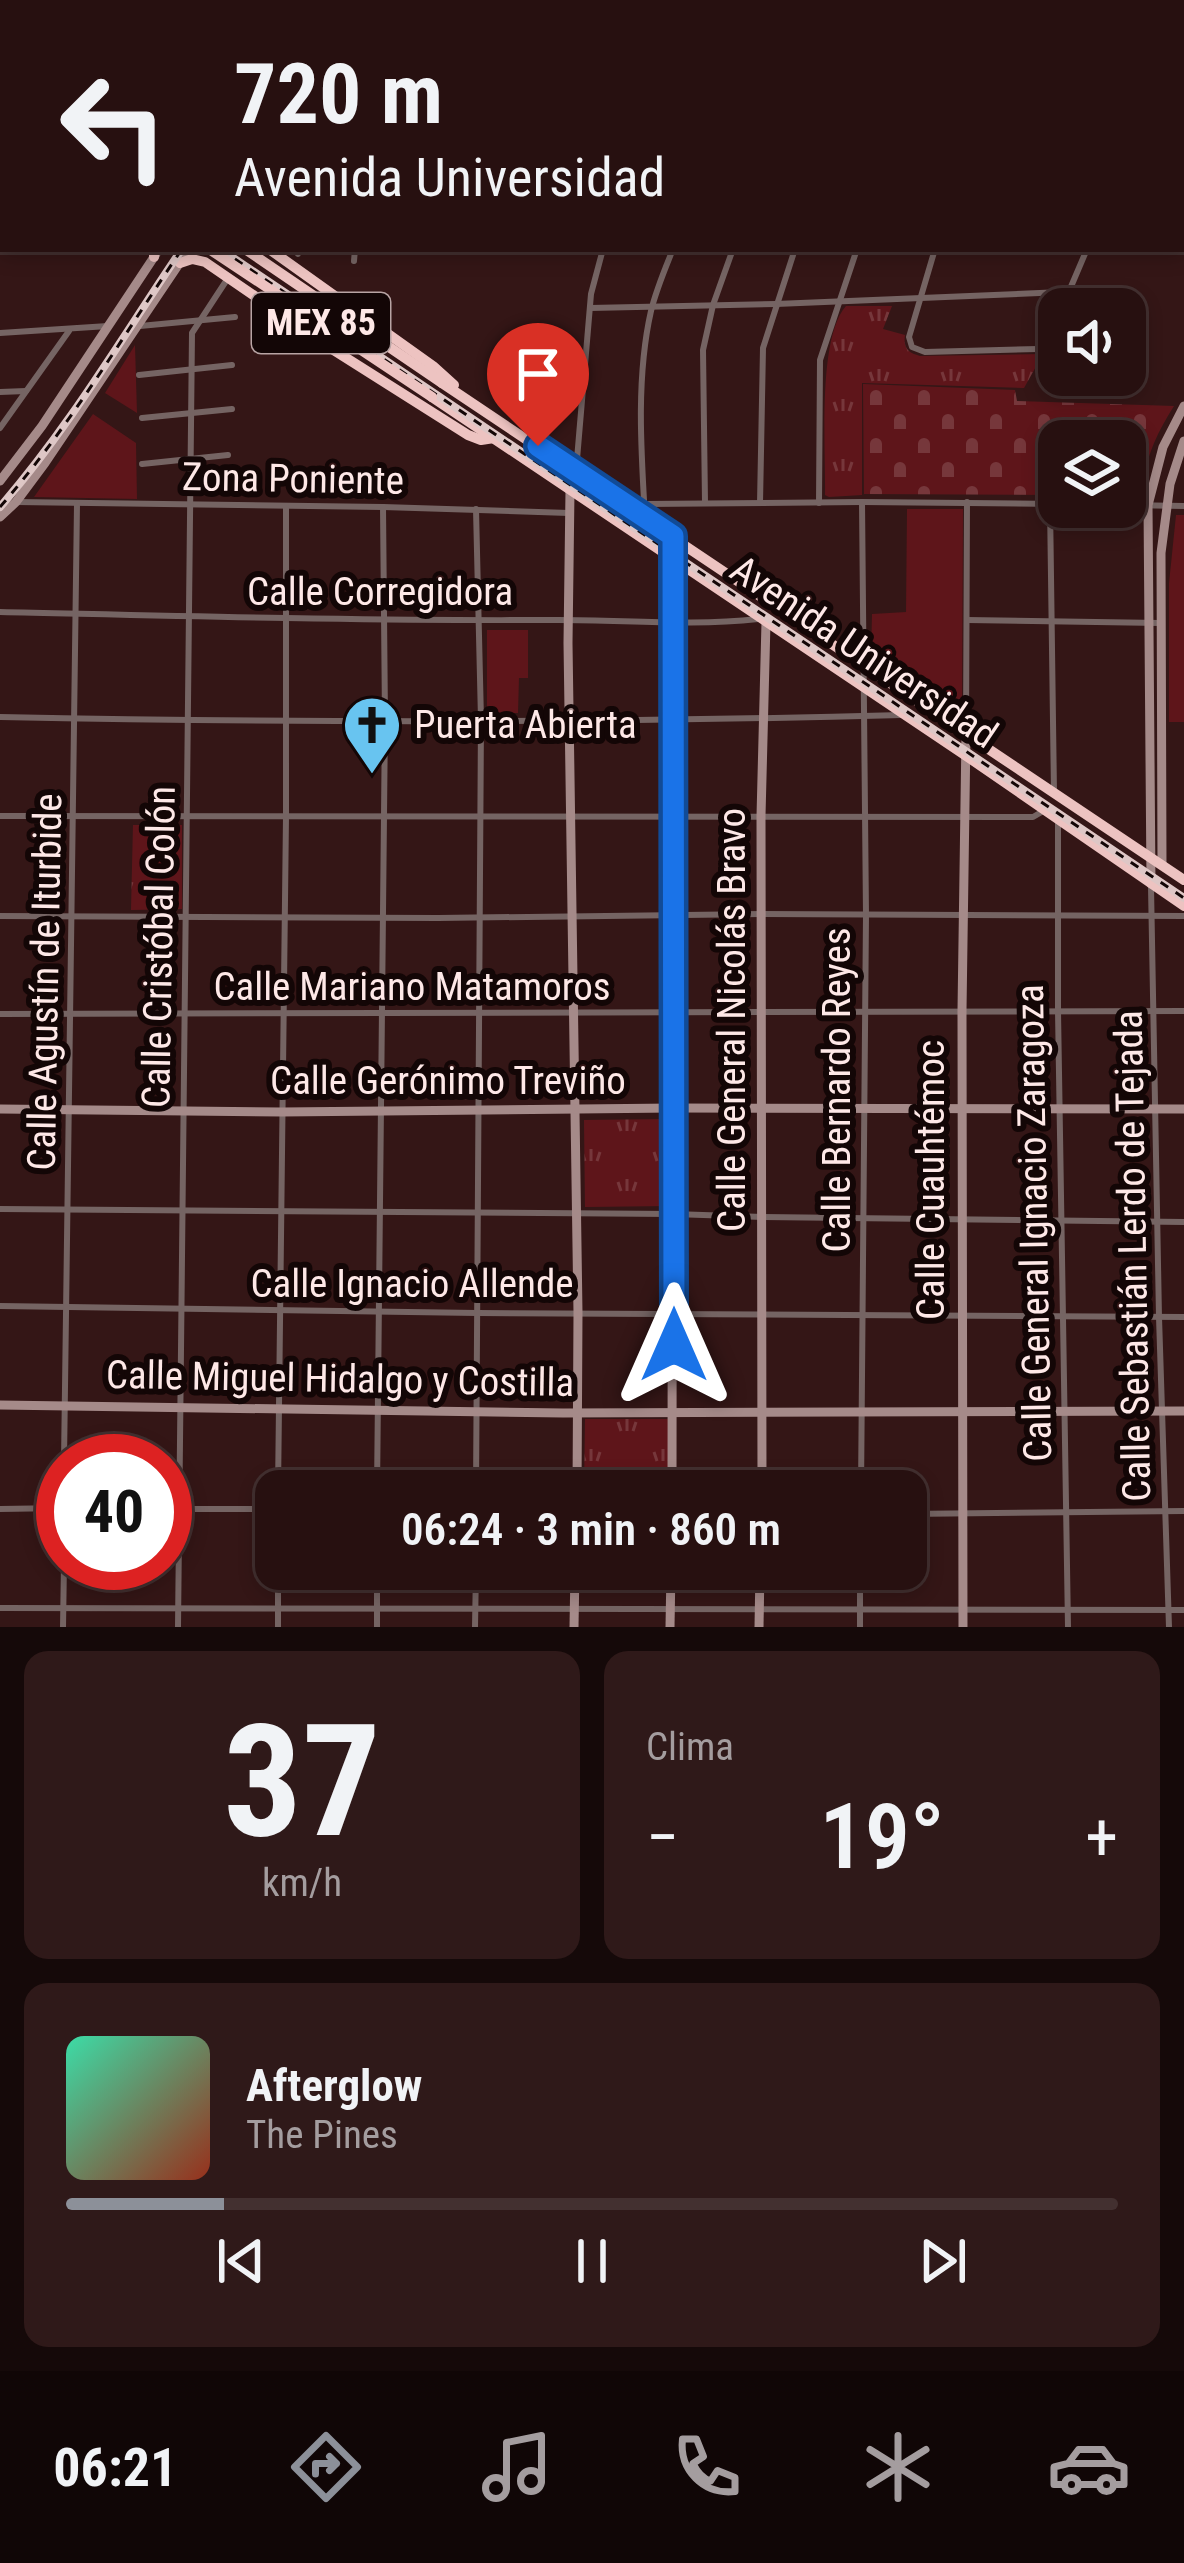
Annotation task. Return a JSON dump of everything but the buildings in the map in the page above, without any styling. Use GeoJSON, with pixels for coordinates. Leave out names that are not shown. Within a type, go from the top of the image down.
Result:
{"type":"FeatureCollection","features":[{"type":"Feature","properties":{"kind":"highway","name":"Avenida Universidad"},"geometry":{"type":"LineString","coordinates":[[214,252],[1184,906]]}},
{"type":"Feature","properties":{"kind":"highway"},"geometry":{"type":"LineString","coordinates":[[241,287],[237,269],[246,252]]}},
{"type":"Feature","properties":{"kind":"highway","name":"Avenida Universidad"},"geometry":{"type":"LineString","coordinates":[[252,252],[1184,880]]}},
{"type":"Feature","properties":{"kind":"highway"},"geometry":{"type":"LineString","coordinates":[[273,252],[433,366],[464,397]]}},
{"type":"Feature","properties":{"kind":"highway"},"geometry":{"type":"LineString","coordinates":[[180,263],[201,260],[468,435],[494,438]]}},
{"type":"Feature","properties":{"kind":"street"},"geometry":{"type":"LineString","coordinates":[[0,481],[42,426],[156,252]]}},
{"type":"Feature","properties":{"kind":"street"},"geometry":{"type":"LineString","coordinates":[[0,517],[45,464],[187,252]]}},
{"type":"Feature","properties":{"kind":"street"},"geometry":{"type":"LineString","coordinates":[[354,261],[355,252]]}},
{"type":"Feature","properties":{"kind":"street"},"geometry":{"type":"LineString","coordinates":[[576,471],[590,308],[602,252]]}},
{"type":"Feature","properties":{"kind":"street"},"geometry":{"type":"LineString","coordinates":[[646,518],[643,370],[651,308],[672,252]]}},
{"type":"Feature","properties":{"kind":"street"},"geometry":{"type":"LineString","coordinates":[[705,503],[702,371],[713,305],[733,252]]}},
{"type":"Feature","properties":{"kind":"street"},"geometry":{"type":"LineString","coordinates":[[760,503],[761,364],[794,252]]}},
{"type":"Feature","properties":{"kind":"street"},"geometry":{"type":"LineString","coordinates":[[819,503],[819,369],[856,252]]}},
{"type":"Feature","properties":{"kind":"street"},"geometry":{"type":"LineString","coordinates":[[934,252],[909,337],[912,346],[919,350],[1038,349]]}},
{"type":"Feature","properties":{"kind":"street"},"geometry":{"type":"LineString","coordinates":[[590,308],[1063,292],[1070,289],[1086,252]]}},
{"type":"Feature","properties":{"kind":"street","name":"Calle Cristóbal Colón"},"geometry":{"type":"LineString","coordinates":[[180,1434],[192,333],[227,278]]}},
{"type":"Feature","properties":{"kind":"street"},"geometry":{"type":"LineString","coordinates":[[136,327],[236,316]]}},
{"type":"Feature","properties":{"kind":"street"},"geometry":{"type":"LineString","coordinates":[[0,334],[108,326]]}},
{"type":"Feature","properties":{"kind":"street"},"geometry":{"type":"LineString","coordinates":[[0,428],[69,331]]}},
{"type":"Feature","properties":{"kind":"street"},"geometry":{"type":"LineString","coordinates":[[139,374],[232,365]]}},
{"type":"Feature","properties":{"kind":"street"},"geometry":{"type":"LineString","coordinates":[[0,392],[28,390]]}},
{"type":"Feature","properties":{"kind":"street"},"geometry":{"type":"LineString","coordinates":[[1151,884],[1156,861],[1148,505],[1163,447],[1184,406]]}},
{"type":"Feature","properties":{"kind":"street"},"geometry":{"type":"LineString","coordinates":[[142,418],[232,410]]}},
{"type":"Feature","properties":{"kind":"street"},"geometry":{"type":"LineString","coordinates":[[1154,623],[1166,506],[1184,441]]}},
{"type":"Feature","properties":{"kind":"street"},"geometry":{"type":"LineString","coordinates":[[142,464],[228,455]]}},
{"type":"Feature","properties":{"kind":"street"},"geometry":{"type":"LineString","coordinates":[[570,490],[577,1470]]}},
{"type":"Feature","properties":{"kind":"street","name":"Zona Poniente"},"geometry":{"type":"LineString","coordinates":[[16,502],[569,513]]}},
{"type":"Feature","properties":{"kind":"street","name":"Calle Bernardo Reyes"},"geometry":{"type":"LineString","coordinates":[[861,1470],[866,915],[862,502]]}},
{"type":"Feature","properties":{"kind":"street"},"geometry":{"type":"LineString","coordinates":[[966,734],[967,502]]}},
{"type":"Feature","properties":{"kind":"street","name":"Calle Agustín de Iturbide"},"geometry":{"type":"LineString","coordinates":[[64,1434],[77,504]]}},
{"type":"Feature","properties":{"kind":"street"},"geometry":{"type":"LineString","coordinates":[[645,504],[1038,504]]}},
{"type":"Feature","properties":{"kind":"street"},"geometry":{"type":"LineString","coordinates":[[1148,505],[1184,506]]}},
{"type":"Feature","properties":{"kind":"street"},"geometry":{"type":"LineString","coordinates":[[278,1470],[286,506]]}},
{"type":"Feature","properties":{"kind":"street"},"geometry":{"type":"LineString","coordinates":[[377,1470],[383,506]]}},
{"type":"Feature","properties":{"kind":"street"},"geometry":{"type":"LineString","coordinates":[[476,509],[481,720],[476,1470]]}},
{"type":"Feature","properties":{"kind":"street"},"geometry":{"type":"LineString","coordinates":[[1054,528],[1054,793]]}},
{"type":"Feature","properties":{"kind":"street"},"geometry":{"type":"LineString","coordinates":[[673,536],[673,1470]]}},
{"type":"Feature","properties":{"kind":"street","name":"Calle Corregidora"},"geometry":{"type":"LineString","coordinates":[[0,613],[286,620],[763,620]]}},
{"type":"Feature","properties":{"kind":"street","name":"Calle General Nicolás Bravo"},"geometry":{"type":"LineString","coordinates":[[763,620],[763,1470]]}},
{"type":"Feature","properties":{"kind":"street"},"geometry":{"type":"LineString","coordinates":[[967,620],[1154,623]]}},
{"type":"Feature","properties":{"kind":"street"},"geometry":{"type":"LineString","coordinates":[[0,717],[569,720],[904,715]]}},
{"type":"Feature","properties":{"kind":"street","name":"Calle Cuauhtémoc"},"geometry":{"type":"LineString","coordinates":[[963,1627],[966,734]]}},
{"type":"Feature","properties":{"kind":"street"},"geometry":{"type":"LineString","coordinates":[[0,816],[1033,817],[1045,810]]}},
{"type":"Feature","properties":{"kind":"street","name":"Calle General Ignacio Zaragoza"},"geometry":{"type":"LineString","coordinates":[[1058,818],[1068,1627]]}},
{"type":"Feature","properties":{"kind":"street","name":"Calle Sebastián Lerdo de Tejada"},"geometry":{"type":"LineString","coordinates":[[1151,884],[1169,1627]]}},
{"type":"Feature","properties":{"kind":"street"},"geometry":{"type":"LineString","coordinates":[[0,916],[1184,916]]}},
{"type":"Feature","properties":{"kind":"street","name":"Calle Mariano Matamoros"},"geometry":{"type":"LineString","coordinates":[[0,1014],[1184,1011]]}},
{"type":"Feature","properties":{"kind":"street","name":"Calle Gerónimo Treviño"},"geometry":{"type":"LineString","coordinates":[[0,1109],[1184,1109]]}},
{"type":"Feature","properties":{"kind":"street"},"geometry":{"type":"LineString","coordinates":[[0,1209],[1184,1222]]}},
{"type":"Feature","properties":{"kind":"street","name":"Calle Ignacio Allende"},"geometry":{"type":"LineString","coordinates":[[0,1306],[1184,1317]]}},
{"type":"Feature","properties":{"kind":"street","name":"Calle Miguel Hidalgo y Costilla"},"geometry":{"type":"LineString","coordinates":[[0,1405],[1184,1412]]}},
{"type":"Feature","properties":{"kind":"street"},"geometry":{"type":"LineString","coordinates":[[0,1509],[36,1508]]}},
{"type":"Feature","properties":{"kind":"street"},"geometry":{"type":"LineString","coordinates":[[192,1509],[255,1509]]}},
{"type":"Feature","properties":{"kind":"street"},"geometry":{"type":"LineString","coordinates":[[927,1514],[1184,1510]]}},
{"type":"Feature","properties":{"kind":"street"},"geometry":{"type":"LineString","coordinates":[[63,1590],[63,1627]]}},
{"type":"Feature","properties":{"kind":"street","name":"Calle Cristóbal Colón"},"geometry":{"type":"LineString","coordinates":[[178,1590],[178,1627]]}},
{"type":"Feature","properties":{"kind":"street"},"geometry":{"type":"LineString","coordinates":[[278,1590],[278,1627]]}},
{"type":"Feature","properties":{"kind":"street"},"geometry":{"type":"LineString","coordinates":[[377,1590],[377,1627]]}},
{"type":"Feature","properties":{"kind":"street"},"geometry":{"type":"LineString","coordinates":[[476,1590],[476,1627]]}},
{"type":"Feature","properties":{"kind":"street"},"geometry":{"type":"LineString","coordinates":[[574,1590],[574,1627]]}},
{"type":"Feature","properties":{"kind":"street"},"geometry":{"type":"LineString","coordinates":[[670,1590],[670,1627]]}},
{"type":"Feature","properties":{"kind":"street"},"geometry":{"type":"LineString","coordinates":[[759,1590],[759,1627]]}},
{"type":"Feature","properties":{"kind":"street"},"geometry":{"type":"LineString","coordinates":[[860,1590],[860,1627]]}},
{"type":"Feature","properties":{"kind":"street"},"geometry":{"type":"LineString","coordinates":[[0,1608],[1184,1610]]}},
{"type":"Feature","properties":{"kind":"green space"},"geometry":{"type":"Polygon","coordinates":[[[846,306],[892,306],[883,329],[905,335],[912,353],[1038,354],[1038,363],[1024,388],[862,383],[862,495],[829,497],[825,495],[824,424],[827,368],[837,322],[846,306]]]}},
{"type":"Feature","properties":{"kind":"green space"},"geometry":{"type":"Polygon","coordinates":[[[135,345],[137,413],[105,393],[135,345]]]}},
{"type":"Feature","properties":{"kind":"green space"},"geometry":{"type":"Polygon","coordinates":[[[863,384],[1015,390],[1017,401],[1174,406],[1146,468],[1146,420],[1038,420],[1038,495],[864,494],[863,384]]]}},
{"type":"Feature","properties":{"kind":"green space"},"geometry":{"type":"Polygon","coordinates":[[[93,414],[136,443],[137,499],[34,497],[93,414]]]}},
{"type":"Feature","properties":{"kind":"green space"},"geometry":{"type":"Polygon","coordinates":[[[907,509],[963,509],[962,719],[871,656],[872,614],[906,612],[907,509]]]}},
{"type":"Feature","properties":{"kind":"green space"},"geometry":{"type":"Polygon","coordinates":[[[1176,515],[1184,515],[1184,722],[1169,722],[1169,583],[1176,515]]]}},
{"type":"Feature","properties":{"kind":"green space"},"geometry":{"type":"Polygon","coordinates":[[[487,630],[528,630],[528,678],[519,678],[518,713],[487,713],[487,630]]]}},
{"type":"Feature","properties":{"kind":"green space"},"geometry":{"type":"Polygon","coordinates":[[[133,825],[182,825],[182,909],[131,910],[133,825]]]}},
{"type":"Feature","properties":{"kind":"green space"},"geometry":{"type":"Polygon","coordinates":[[[668,1119],[668,1206],[585,1207],[584,1120],[668,1119]]]}},
{"type":"Feature","properties":{"kind":"green space"},"geometry":{"type":"Polygon","coordinates":[[[585,1419],[670,1419],[670,1470],[584,1470],[585,1419]]]}},
{"type":"Feature","properties":{"kind":"railway"},"geometry":{"type":"LineString","coordinates":[[0,507],[72,414],[180,252]]}},
{"type":"Feature","properties":{"kind":"railway"},"geometry":{"type":"LineString","coordinates":[[224,252],[1184,898]]}},
{"type":"Feature","properties":{"kind":"place","name":"Puerta Abierta"},"geometry":{"type":"Point","coordinates":[372,776]}},
{"type":"Feature","properties":{"kind":"route"},"geometry":{"type":"LineString","coordinates":[[538,446],[673,536],[674,1345]]}}]}
